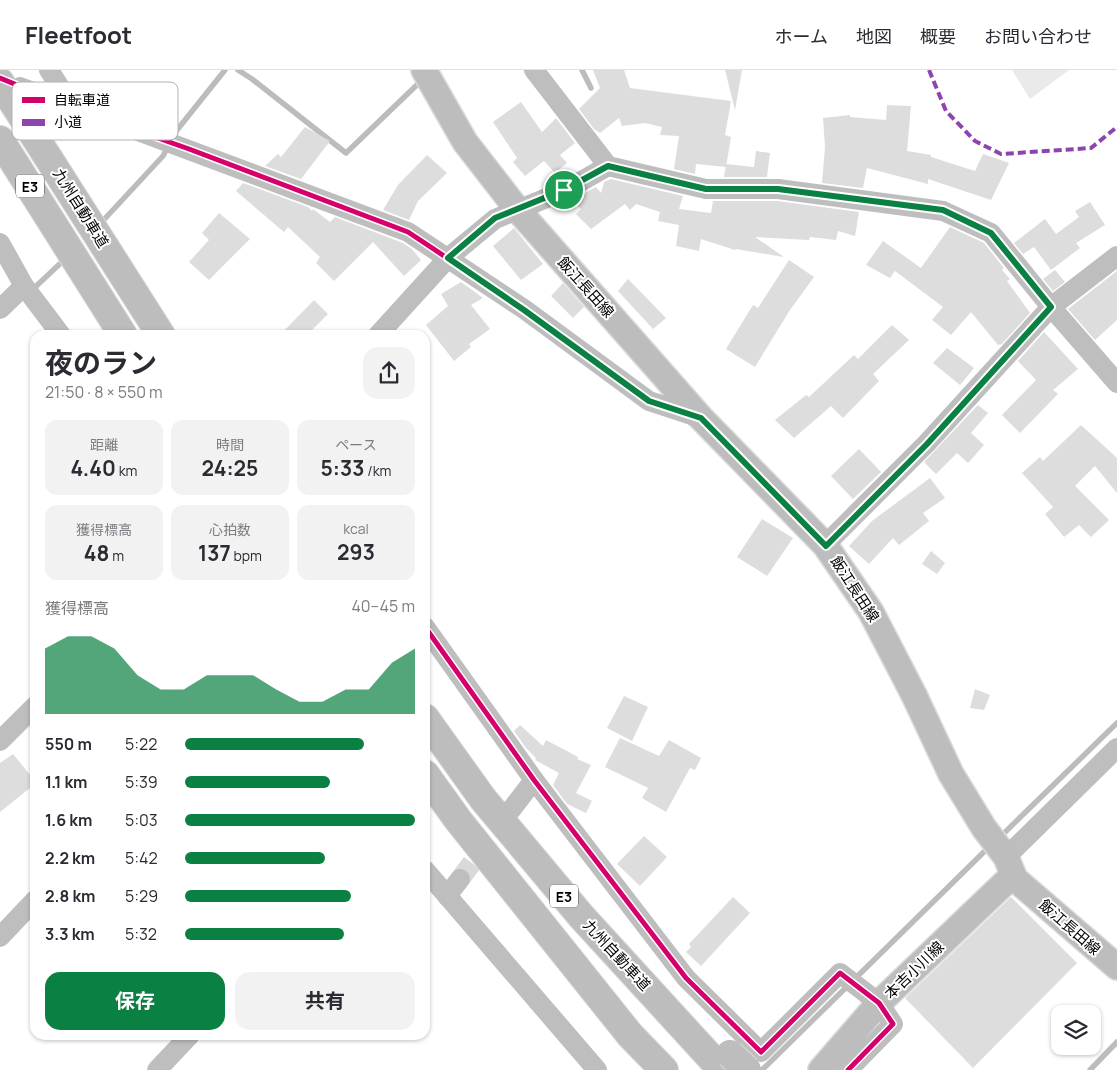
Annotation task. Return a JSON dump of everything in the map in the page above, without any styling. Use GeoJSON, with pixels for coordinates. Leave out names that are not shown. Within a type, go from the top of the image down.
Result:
{"type":"FeatureCollection","features":[{"type":"Feature","properties":{"kind":"highway","name":"九州自動車道"},"geometry":{"type":"LineString","coordinates":[[0,140],[119,329]]}},
{"type":"Feature","properties":{"kind":"highway","name":"九州自動車道"},"geometry":{"type":"LineString","coordinates":[[42,140],[86,215],[158,330]]}},
{"type":"Feature","properties":{"kind":"highway","name":"九州自動車道"},"geometry":{"type":"LineString","coordinates":[[430,725],[483,799],[581,916],[737,1063]]}},
{"type":"Feature","properties":{"kind":"highway","name":"E3"},"geometry":{"type":"LineString","coordinates":[[430,781],[458,820],[630,1035],[664,1070]]}},
{"type":"Feature","properties":{"kind":"main road","name":"飯江長田線"},"geometry":{"type":"LineString","coordinates":[[424,70],[465,142],[516,209],[701,418],[826,546],[872,612],[951,774],[1010,866],[1015,879],[1117,967]]}},
{"type":"Feature","properties":{"kind":"main road","name":"本吉小川線"},"geometry":{"type":"LineString","coordinates":[[821,1070],[879,1003],[1010,866]]}},
{"type":"Feature","properties":{"kind":"street"},"geometry":{"type":"LineString","coordinates":[[48,70],[56,82]]}},
{"type":"Feature","properties":{"kind":"street"},"geometry":{"type":"LineString","coordinates":[[534,70],[608,166],[706,189],[778,189],[943,210],[991,233],[1117,384]]}},
{"type":"Feature","properties":{"kind":"street"},"geometry":{"type":"LineString","coordinates":[[164,140],[408,232],[524,310],[649,401],[701,418]]}},
{"type":"Feature","properties":{"kind":"street"},"geometry":{"type":"LineString","coordinates":[[383,330],[448,258],[495,218],[564,190],[608,166]]}},
{"type":"Feature","properties":{"kind":"street"},"geometry":{"type":"LineString","coordinates":[[0,243],[24,286],[57,330]]}},
{"type":"Feature","properties":{"kind":"street"},"geometry":{"type":"LineString","coordinates":[[826,546],[927,444],[1051,307],[1117,256]]}},
{"type":"Feature","properties":{"kind":"street"},"geometry":{"type":"LineString","coordinates":[[0,309],[24,286]]}},
{"type":"Feature","properties":{"kind":"street"},"geometry":{"type":"LineString","coordinates":[[430,634],[534,780],[686,978],[737,1063],[840,973],[879,1003],[892,1024],[848,1070]]}},
{"type":"Feature","properties":{"kind":"street"},"geometry":{"type":"LineString","coordinates":[[0,741],[30,711]]}},
{"type":"Feature","properties":{"kind":"street"},"geometry":{"type":"LineString","coordinates":[[1010,866],[1117,748]]}},
{"type":"Feature","properties":{"kind":"street"},"geometry":{"type":"LineString","coordinates":[[511,810],[534,780]]}},
{"type":"Feature","properties":{"kind":"street"},"geometry":{"type":"LineString","coordinates":[[430,876],[597,1070]]}},
{"type":"Feature","properties":{"kind":"street"},"geometry":{"type":"LineString","coordinates":[[446,896],[460,879]]}},
{"type":"Feature","properties":{"kind":"street"},"geometry":{"type":"LineString","coordinates":[[0,937],[30,905]]}},
{"type":"Feature","properties":{"kind":"street"},"geometry":{"type":"LineString","coordinates":[[157,1070],[185,1040]]}},
{"type":"Feature","properties":{"kind":"shaded area"},"geometry":{"type":"Polygon","coordinates":[[[1012,70],[1069,70],[1030,99],[1012,70]]]}},
{"type":"Feature","properties":{"kind":"building"},"geometry":{"type":"Polygon","coordinates":[[[593,70],[624,70],[630,88],[731,101],[725,135],[731,137],[726,167],[696,164],[695,174],[674,169],[679,136],[660,135],[662,127],[645,123],[622,126],[619,118],[600,133],[594,129],[579,109],[600,88],[593,70]]]}},
{"type":"Feature","properties":{"kind":"building"},"geometry":{"type":"Polygon","coordinates":[[[725,70],[742,70],[735,110],[725,70]]]}},
{"type":"Feature","properties":{"kind":"building"},"geometry":{"type":"Polygon","coordinates":[[[521,102],[542,132],[556,118],[575,143],[560,155],[567,163],[555,173],[544,161],[525,176],[513,162],[517,158],[493,122],[521,102]]]}},
{"type":"Feature","properties":{"kind":"building"},"geometry":{"type":"Polygon","coordinates":[[[887,105],[911,106],[907,151],[931,155],[931,157],[975,171],[983,154],[1009,163],[991,200],[928,179],[928,184],[867,168],[863,188],[822,183],[825,147],[823,118],[850,115],[850,117],[886,120],[887,105]]]}},
{"type":"Feature","properties":{"kind":"building"},"geometry":{"type":"Polygon","coordinates":[[[305,127],[330,141],[301,179],[265,166],[278,154],[281,157],[305,127]]]}},
{"type":"Feature","properties":{"kind":"building"},"geometry":{"type":"Polygon","coordinates":[[[756,151],[770,153],[767,177],[724,177],[726,164],[754,167],[756,151]]]}},
{"type":"Feature","properties":{"kind":"building"},"geometry":{"type":"Polygon","coordinates":[[[427,155],[447,173],[418,201],[409,220],[383,210],[398,185],[427,155]]]}},
{"type":"Feature","properties":{"kind":"building"},"geometry":{"type":"Polygon","coordinates":[[[611,179],[683,196],[679,209],[711,213],[713,201],[777,201],[859,212],[855,236],[838,231],[836,240],[810,237],[809,240],[755,237],[784,257],[735,250],[701,239],[699,251],[676,246],[679,225],[658,221],[660,212],[636,204],[630,210],[625,204],[591,229],[576,214],[581,209],[572,200],[596,187],[601,193],[604,182],[611,179]]]}},
{"type":"Feature","properties":{"kind":"building"},"geometry":{"type":"Polygon","coordinates":[[[243,183],[308,207],[312,211],[313,209],[330,222],[335,217],[403,243],[412,249],[421,260],[404,276],[373,242],[334,281],[316,263],[320,257],[288,227],[284,232],[236,191],[243,183]]]}},
{"type":"Feature","properties":{"kind":"building"},"geometry":{"type":"Polygon","coordinates":[[[1090,202],[1105,225],[1076,243],[1080,248],[1051,270],[1034,247],[1023,254],[1014,243],[1045,219],[1056,234],[1079,217],[1075,211],[1090,202]]]}},
{"type":"Feature","properties":{"kind":"building"},"geometry":{"type":"Polygon","coordinates":[[[219,213],[250,239],[209,280],[189,262],[209,240],[202,233],[219,213]]]}},
{"type":"Feature","properties":{"kind":"building"},"geometry":{"type":"Polygon","coordinates":[[[950,227],[984,243],[1004,268],[1002,270],[1010,279],[1007,281],[1030,313],[1002,344],[998,345],[971,312],[951,335],[932,320],[943,307],[895,271],[890,278],[866,265],[883,241],[921,268],[950,227]]]}},
{"type":"Feature","properties":{"kind":"building"},"geometry":{"type":"Polygon","coordinates":[[[514,228],[543,264],[521,280],[493,246],[514,228]]]}},
{"type":"Feature","properties":{"kind":"building"},"geometry":{"type":"Polygon","coordinates":[[[789,260],[814,277],[790,310],[755,367],[726,349],[753,305],[758,308],[789,260]]]}},
{"type":"Feature","properties":{"kind":"building"},"geometry":{"type":"Polygon","coordinates":[[[1055,270],[1065,282],[1053,291],[1043,279],[1055,270]]]}},
{"type":"Feature","properties":{"kind":"building"},"geometry":{"type":"Polygon","coordinates":[[[1117,271],[1117,320],[1095,340],[1068,309],[1117,271]]]}},
{"type":"Feature","properties":{"kind":"building"},"geometry":{"type":"Polygon","coordinates":[[[628,279],[666,318],[653,329],[618,291],[628,279]]]}},
{"type":"Feature","properties":{"kind":"building"},"geometry":{"type":"Polygon","coordinates":[[[461,282],[483,298],[471,305],[490,329],[469,344],[471,347],[454,361],[426,325],[448,306],[441,294],[461,282]]]}},
{"type":"Feature","properties":{"kind":"building"},"geometry":{"type":"Polygon","coordinates":[[[563,283],[584,307],[573,318],[551,296],[563,283]]]}},
{"type":"Feature","properties":{"kind":"building"},"geometry":{"type":"Polygon","coordinates":[[[314,300],[328,314],[312,330],[285,330],[314,300]]]}},
{"type":"Feature","properties":{"kind":"building"},"geometry":{"type":"Polygon","coordinates":[[[892,325],[909,340],[873,374],[879,381],[843,418],[831,406],[794,438],[775,420],[806,395],[809,397],[854,355],[858,359],[892,325]]]}},
{"type":"Feature","properties":{"kind":"building"},"geometry":{"type":"Polygon","coordinates":[[[1044,332],[1078,369],[1053,390],[1058,394],[1020,433],[1002,415],[1036,380],[1018,361],[1044,332]]]}},
{"type":"Feature","properties":{"kind":"building"},"geometry":{"type":"Polygon","coordinates":[[[947,348],[974,368],[960,385],[933,363],[947,348]]]}},
{"type":"Feature","properties":{"kind":"building"},"geometry":{"type":"Polygon","coordinates":[[[978,405],[988,413],[971,433],[984,445],[968,463],[957,453],[936,474],[924,462],[978,405]]]}},
{"type":"Feature","properties":{"kind":"building"},"geometry":{"type":"Polygon","coordinates":[[[1081,425],[1117,458],[1117,493],[1095,466],[1075,486],[1109,520],[1091,537],[1079,525],[1064,537],[1045,514],[1053,507],[1022,473],[1040,457],[1043,461],[1081,425]]]}},
{"type":"Feature","properties":{"kind":"building"},"geometry":{"type":"Polygon","coordinates":[[[859,449],[881,472],[853,499],[831,476],[859,449]]]}},
{"type":"Feature","properties":{"kind":"building"},"geometry":{"type":"Polygon","coordinates":[[[930,478],[945,498],[923,513],[929,521],[899,545],[893,538],[869,564],[849,546],[872,521],[930,478]]]}},
{"type":"Feature","properties":{"kind":"building"},"geometry":{"type":"Polygon","coordinates":[[[762,519],[793,538],[767,576],[737,557],[762,519]]]}},
{"type":"Feature","properties":{"kind":"building"},"geometry":{"type":"Polygon","coordinates":[[[931,551],[945,563],[937,574],[922,564],[931,551]]]}},
{"type":"Feature","properties":{"kind":"building"},"geometry":{"type":"Polygon","coordinates":[[[975,689],[990,695],[984,710],[970,708],[975,689]]]}},
{"type":"Feature","properties":{"kind":"building"},"geometry":{"type":"Polygon","coordinates":[[[624,696],[648,707],[632,741],[607,728],[624,696]]]}},
{"type":"Feature","properties":{"kind":"building"},"geometry":{"type":"Polygon","coordinates":[[[520,725],[543,746],[546,740],[578,757],[577,759],[591,765],[576,793],[592,801],[586,813],[567,804],[553,785],[559,773],[535,760],[536,758],[514,731],[520,725]]]}},
{"type":"Feature","properties":{"kind":"building"},"geometry":{"type":"Polygon","coordinates":[[[620,738],[659,756],[669,740],[701,758],[695,770],[690,768],[666,812],[642,798],[648,788],[605,767],[620,738]]]}},
{"type":"Feature","properties":{"kind":"building"},"geometry":{"type":"Polygon","coordinates":[[[13,754],[30,775],[30,788],[0,812],[0,763],[13,754]]]}},
{"type":"Feature","properties":{"kind":"building"},"geometry":{"type":"Polygon","coordinates":[[[644,836],[667,857],[640,886],[617,864],[644,836]]]}},
{"type":"Feature","properties":{"kind":"building"},"geometry":{"type":"Polygon","coordinates":[[[733,897],[750,913],[701,966],[686,952],[691,947],[689,944],[733,897]]]}},
{"type":"Feature","properties":{"kind":"building"},"geometry":{"type":"Polygon","coordinates":[[[1011,897],[1077,963],[973,1068],[905,998],[1011,897]]]}},
{"type":"Feature","properties":{"kind":"waterway"},"geometry":{"type":"LineString","coordinates":[[178,129],[225,70]]}},
{"type":"Feature","properties":{"kind":"waterway"},"geometry":{"type":"LineString","coordinates":[[238,70],[346,153],[422,80]]}},
{"type":"Feature","properties":{"kind":"waterway"},"geometry":{"type":"LineString","coordinates":[[582,70],[591,88]]}},
{"type":"Feature","properties":{"kind":"waterway"},"geometry":{"type":"LineString","coordinates":[[99,225],[163,156],[172,140]]}},
{"type":"Feature","properties":{"kind":"waterway"},"geometry":{"type":"LineString","coordinates":[[31,291],[66,258]]}},
{"type":"Feature","properties":{"kind":"waterway"},"geometry":{"type":"LineString","coordinates":[[999,838],[1117,723]]}},
{"type":"Feature","properties":{"kind":"waterway"},"geometry":{"type":"LineString","coordinates":[[762,1070],[990,846]]}},
{"type":"Feature","properties":{"kind":"waterway"},"geometry":{"type":"LineString","coordinates":[[1090,1070],[1117,1042]]}},
{"type":"Feature","properties":{"kind":"tunnel"},"geometry":{"type":"LineString","coordinates":[[460,879],[510,812]]}},
{"type":"Feature","properties":{"kind":"marked path"},"geometry":{"type":"LineString","coordinates":[[929,70],[946,111],[975,141],[1001,154],[1091,148],[1117,127]]}},
{"type":"Feature","properties":{"kind":"cycle path"},"geometry":{"type":"LineString","coordinates":[[0,78],[12,83]]}},
{"type":"Feature","properties":{"kind":"cycle path"},"geometry":{"type":"LineString","coordinates":[[164,140],[408,232],[524,309],[649,401],[701,418]]}},
{"type":"Feature","properties":{"kind":"cycle path"},"geometry":{"type":"LineString","coordinates":[[430,634],[534,780],[686,978],[761,1052],[840,973],[879,1003],[893,1024],[848,1070]]}},
{"type":"Feature","properties":{"kind":"route"},"geometry":{"type":"LineString","coordinates":[[608,166],[706,189],[778,189],[943,210],[991,233],[1051,307],[927,444],[826,546],[701,418],[649,401],[524,310],[448,258],[495,218],[564,190],[608,166]]}}]}
